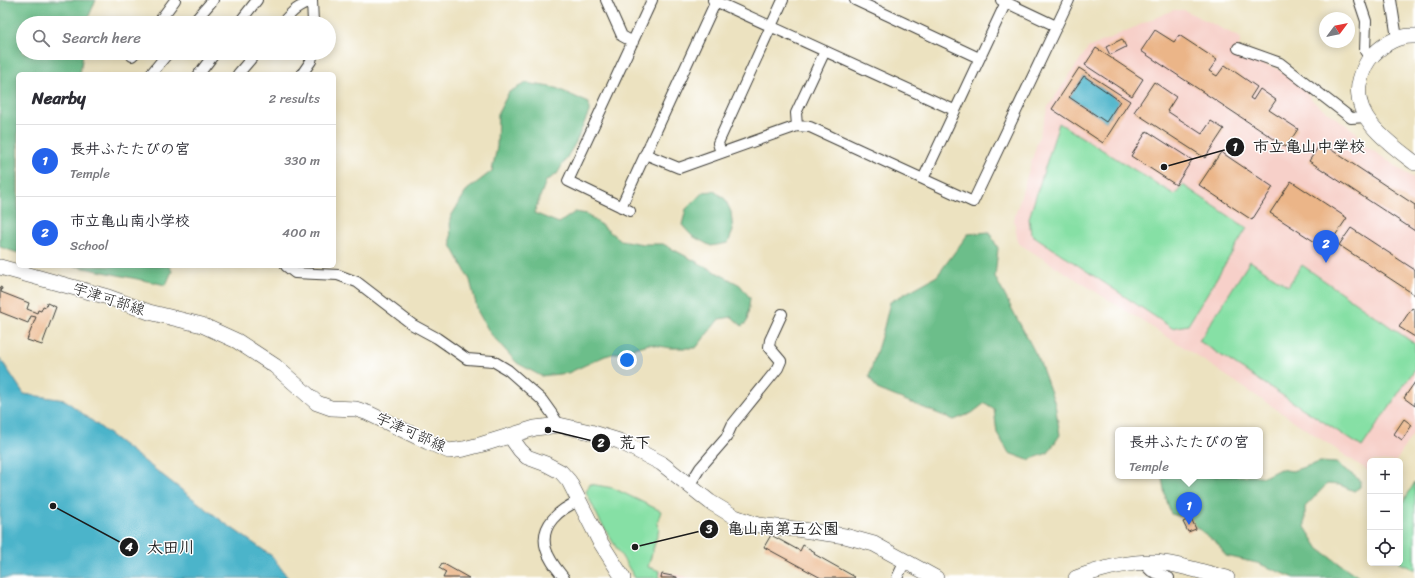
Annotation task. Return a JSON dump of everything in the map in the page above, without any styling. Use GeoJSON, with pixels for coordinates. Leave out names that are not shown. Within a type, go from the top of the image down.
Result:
{"type":"FeatureCollection","features":[{"type":"Feature","properties":{"kind":"main road"},"geometry":{"type":"LineString","coordinates":[[1415,36],[1397,38],[1376,51],[1363,68],[1358,86],[1358,99],[1366,117],[1377,132],[1415,163]]}},
{"type":"Feature","properties":{"kind":"main road","name":"宇津可部線"},"geometry":{"type":"LineString","coordinates":[[0,267],[108,297],[149,312],[202,325],[237,341],[275,366],[317,403],[331,408],[356,409],[368,413],[449,451],[464,449],[535,428],[559,425],[590,432],[618,441],[661,463],[710,502],[735,517],[758,525],[845,536],[874,544],[936,578]]}},
{"type":"Feature","properties":{"kind":"main road"},"geometry":{"type":"LineString","coordinates":[[510,436],[527,457],[546,464],[561,472],[569,481],[599,540],[623,578]]}},
{"type":"Feature","properties":{"kind":"main road"},"geometry":{"type":"LineString","coordinates":[[1076,578],[1092,572],[1110,568],[1154,562],[1169,564],[1227,578]]}},
{"type":"Feature","properties":{"kind":"street"},"geometry":{"type":"LineString","coordinates":[[163,16],[175,0]]}},
{"type":"Feature","properties":{"kind":"street"},"geometry":{"type":"LineString","coordinates":[[199,16],[213,0]]}},
{"type":"Feature","properties":{"kind":"street"},"geometry":{"type":"LineString","coordinates":[[244,16],[257,0]]}},
{"type":"Feature","properties":{"kind":"street"},"geometry":{"type":"LineString","coordinates":[[606,0],[622,36],[633,42]]}},
{"type":"Feature","properties":{"kind":"street"},"geometry":{"type":"LineString","coordinates":[[652,0],[568,181],[626,209],[645,154],[715,1],[954,110]]}},
{"type":"Feature","properties":{"kind":"street"},"geometry":{"type":"LineString","coordinates":[[721,152],[718,143],[783,0]]}},
{"type":"Feature","properties":{"kind":"street"},"geometry":{"type":"LineString","coordinates":[[855,0],[979,58]]}},
{"type":"Feature","properties":{"kind":"street"},"geometry":{"type":"LineString","coordinates":[[645,154],[679,168],[797,126],[810,127],[973,202],[1068,0]]}},
{"type":"Feature","properties":{"kind":"street"},"geometry":{"type":"LineString","coordinates":[[1360,0],[1366,21],[1365,51],[1370,57]]}},
{"type":"Feature","properties":{"kind":"street"},"geometry":{"type":"LineString","coordinates":[[1391,0],[1397,38]]}},
{"type":"Feature","properties":{"kind":"street"},"geometry":{"type":"LineString","coordinates":[[288,16],[301,5],[312,1],[313,16]]}},
{"type":"Feature","properties":{"kind":"street"},"geometry":{"type":"LineString","coordinates":[[923,179],[1004,1],[1056,26]]}},
{"type":"Feature","properties":{"kind":"street"},"geometry":{"type":"LineString","coordinates":[[1238,48],[1280,63],[1351,118],[1366,117]]}},
{"type":"Feature","properties":{"kind":"street"},"geometry":{"type":"LineString","coordinates":[[797,126],[796,113],[825,51]]}},
{"type":"Feature","properties":{"kind":"street"},"geometry":{"type":"LineString","coordinates":[[153,72],[162,60]]}},
{"type":"Feature","properties":{"kind":"street"},"geometry":{"type":"LineString","coordinates":[[201,72],[210,60]]}},
{"type":"Feature","properties":{"kind":"street"},"geometry":{"type":"LineString","coordinates":[[240,72],[250,60]]}},
{"type":"Feature","properties":{"kind":"street"},"geometry":{"type":"LineString","coordinates":[[303,72],[311,60]]}},
{"type":"Feature","properties":{"kind":"street"},"geometry":{"type":"LineString","coordinates":[[289,268],[295,273],[338,275],[357,282],[413,325],[437,338],[467,358],[493,361],[508,370],[542,400],[559,425]]}},
{"type":"Feature","properties":{"kind":"street"},"geometry":{"type":"LineString","coordinates":[[689,486],[700,468],[726,438],[732,425],[778,368],[781,361],[769,347],[770,340],[782,314]]}},
{"type":"Feature","properties":{"kind":"street"},"geometry":{"type":"LineString","coordinates":[[564,578],[552,562],[546,549],[544,536],[547,525],[558,514],[568,506],[579,501]]}},
{"type":"Feature","properties":{"kind":"street"},"geometry":{"type":"LineString","coordinates":[[897,578],[905,561]]}},
{"type":"Feature","properties":{"kind":"street"},"geometry":{"type":"LineString","coordinates":[[1144,563],[1151,571],[1169,578]]}},
{"type":"Feature","properties":{"kind":"shaded area"},"geometry":{"type":"Polygon","coordinates":[[[1173,10],[1184,10],[1241,38],[1237,54],[1278,69],[1301,87],[1315,103],[1356,132],[1363,144],[1415,179],[1415,431],[1398,458],[1367,458],[1367,470],[1185,348],[1018,243],[1014,219],[1048,107],[1088,48],[1173,10]]]}},
{"type":"Feature","properties":{"kind":"shaded area"},"geometry":{"type":"Polygon","coordinates":[[[660,571],[691,578],[659,578],[660,571]]]}},
{"type":"Feature","properties":{"kind":"green space"},"geometry":{"type":"Polygon","coordinates":[[[0,0],[96,0],[89,16],[16,16],[16,60],[82,60],[80,72],[16,72],[16,252],[0,247],[0,0]]]}},
{"type":"Feature","properties":{"kind":"green space"},"geometry":{"type":"Polygon","coordinates":[[[526,83],[556,88],[589,103],[589,112],[576,142],[557,174],[546,181],[534,213],[559,223],[575,212],[587,214],[620,240],[643,244],[663,244],[740,285],[750,298],[747,322],[742,326],[732,317],[719,319],[696,348],[670,348],[649,344],[605,356],[568,373],[541,376],[517,363],[490,333],[478,312],[470,280],[451,245],[450,218],[467,190],[492,171],[497,147],[498,113],[509,92],[526,83]]]}},
{"type":"Feature","properties":{"kind":"green space"},"geometry":{"type":"Polygon","coordinates":[[[1059,123],[1175,195],[1183,185],[1247,228],[1188,325],[1172,328],[1031,234],[1029,218],[1059,123]]]}},
{"type":"Feature","properties":{"kind":"green space"},"geometry":{"type":"Polygon","coordinates":[[[714,191],[725,199],[731,212],[733,231],[728,243],[711,246],[692,236],[682,225],[686,209],[703,192],[714,191]]]}},
{"type":"Feature","properties":{"kind":"green space"},"geometry":{"type":"Polygon","coordinates":[[[989,232],[998,248],[995,277],[1039,360],[1055,404],[1060,435],[1048,453],[1028,460],[1009,453],[997,433],[994,409],[985,403],[972,413],[954,420],[877,389],[869,376],[890,302],[937,276],[968,234],[989,232]]]}},
{"type":"Feature","properties":{"kind":"green space"},"geometry":{"type":"Polygon","coordinates":[[[1250,261],[1288,286],[1302,265],[1415,344],[1415,369],[1362,447],[1199,341],[1250,261]]]}},
{"type":"Feature","properties":{"kind":"green space"},"geometry":{"type":"Polygon","coordinates":[[[85,268],[170,268],[172,271],[166,285],[85,268]]]}},
{"type":"Feature","properties":{"kind":"green space"},"geometry":{"type":"Polygon","coordinates":[[[1320,462],[1336,463],[1360,480],[1360,487],[1354,491],[1340,485],[1327,484],[1305,507],[1305,527],[1319,549],[1360,578],[1295,578],[1257,563],[1226,556],[1217,543],[1183,517],[1171,514],[1162,479],[1263,479],[1263,477],[1280,469],[1292,471],[1320,462]]]}},
{"type":"Feature","properties":{"kind":"green space"},"geometry":{"type":"Polygon","coordinates":[[[1415,482],[1415,570],[1403,564],[1403,503],[1415,482]]]}},
{"type":"Feature","properties":{"kind":"green space"},"geometry":{"type":"Polygon","coordinates":[[[590,484],[613,488],[661,511],[657,524],[659,529],[648,567],[660,571],[659,578],[635,578],[600,521],[586,492],[590,484]]]}},
{"type":"Feature","properties":{"kind":"water"},"geometry":{"type":"Polygon","coordinates":[[[1084,76],[1120,101],[1106,122],[1069,97],[1084,76]]]}},
{"type":"Feature","properties":{"kind":"water"},"geometry":{"type":"Polygon","coordinates":[[[0,358],[24,394],[65,400],[226,524],[272,556],[288,578],[0,578],[0,358]]]}},
{"type":"Feature","properties":{"kind":"building"},"geometry":{"type":"Polygon","coordinates":[[[1155,30],[1174,42],[1179,35],[1217,60],[1209,71],[1217,76],[1225,65],[1257,87],[1250,98],[1253,100],[1260,89],[1276,100],[1269,110],[1298,129],[1286,147],[1141,51],[1155,30]]]}},
{"type":"Feature","properties":{"kind":"building"},"geometry":{"type":"Polygon","coordinates":[[[1122,39],[1126,47],[1110,55],[1106,47],[1122,39]]]}},
{"type":"Feature","properties":{"kind":"building"},"geometry":{"type":"Polygon","coordinates":[[[1096,48],[1143,79],[1132,96],[1085,65],[1096,48]]]}},
{"type":"Feature","properties":{"kind":"building"},"geometry":{"type":"Polygon","coordinates":[[[1079,68],[1130,101],[1103,143],[1052,109],[1079,68]],[[1084,76],[1069,97],[1106,122],[1120,101],[1084,76]]]}},
{"type":"Feature","properties":{"kind":"building"},"geometry":{"type":"Polygon","coordinates":[[[1154,82],[1176,97],[1167,111],[1202,134],[1211,121],[1224,129],[1205,158],[1134,112],[1154,82]]]}},
{"type":"Feature","properties":{"kind":"building"},"geometry":{"type":"Polygon","coordinates":[[[1147,131],[1192,160],[1176,185],[1131,156],[1147,131]]]}},
{"type":"Feature","properties":{"kind":"building"},"geometry":{"type":"Polygon","coordinates":[[[1321,143],[1415,205],[1415,231],[1309,161],[1321,143]]]}},
{"type":"Feature","properties":{"kind":"building"},"geometry":{"type":"Polygon","coordinates":[[[1221,152],[1273,187],[1252,220],[1199,185],[1221,152]]]}},
{"type":"Feature","properties":{"kind":"building"},"geometry":{"type":"Polygon","coordinates":[[[1291,181],[1347,218],[1326,249],[1270,213],[1291,181]]]}},
{"type":"Feature","properties":{"kind":"building"},"geometry":{"type":"Polygon","coordinates":[[[1351,228],[1415,270],[1415,295],[1339,245],[1351,228]]]}},
{"type":"Feature","properties":{"kind":"building"},"geometry":{"type":"Polygon","coordinates":[[[0,287],[2,288],[1,292],[29,303],[27,309],[37,313],[38,310],[41,311],[43,306],[46,307],[47,303],[56,307],[42,345],[27,340],[36,317],[31,316],[28,323],[0,312],[0,287]]]}},
{"type":"Feature","properties":{"kind":"building"},"geometry":{"type":"Polygon","coordinates":[[[1412,308],[1415,310],[1415,337],[1399,327],[1412,308]]]}},
{"type":"Feature","properties":{"kind":"building"},"geometry":{"type":"Polygon","coordinates":[[[1415,382],[1415,406],[1404,398],[1415,382]]]}},
{"type":"Feature","properties":{"kind":"building"},"geometry":{"type":"Polygon","coordinates":[[[1404,419],[1412,425],[1402,440],[1394,434],[1404,419]]]}},
{"type":"Feature","properties":{"kind":"building"},"geometry":{"type":"Polygon","coordinates":[[[1191,518],[1196,529],[1188,532],[1183,522],[1191,518]]]}},
{"type":"Feature","properties":{"kind":"building"},"geometry":{"type":"Polygon","coordinates":[[[771,535],[800,551],[803,545],[815,552],[814,554],[855,577],[821,578],[764,547],[771,535]]]}},
{"type":"Feature","properties":{"kind":"building"},"geometry":{"type":"Polygon","coordinates":[[[442,563],[469,578],[443,578],[446,572],[439,568],[442,563]]]}},
{"type":"Feature","properties":{"kind":"building"},"geometry":{"type":"Polygon","coordinates":[[[662,574],[677,577],[677,578],[661,578],[662,574]]]}},
{"type":"Feature","properties":{"kind":"place","name":"市立亀山中学校"},"geometry":{"type":"Point","coordinates":[1164,167]}},
{"type":"Feature","properties":{"kind":"place","name":"市立亀山南小学校"},"geometry":{"type":"Point","coordinates":[1326,263]}},
{"type":"Feature","properties":{"kind":"place","name":"荒下"},"geometry":{"type":"Point","coordinates":[548,430]}},
{"type":"Feature","properties":{"kind":"place","name":"太田川"},"geometry":{"type":"Point","coordinates":[53,506]}},
{"type":"Feature","properties":{"kind":"place","name":"長井ふたたびの宮"},"geometry":{"type":"Point","coordinates":[1189,525]}},
{"type":"Feature","properties":{"kind":"place","name":"亀山南第五公園"},"geometry":{"type":"Point","coordinates":[635,547]}}]}
